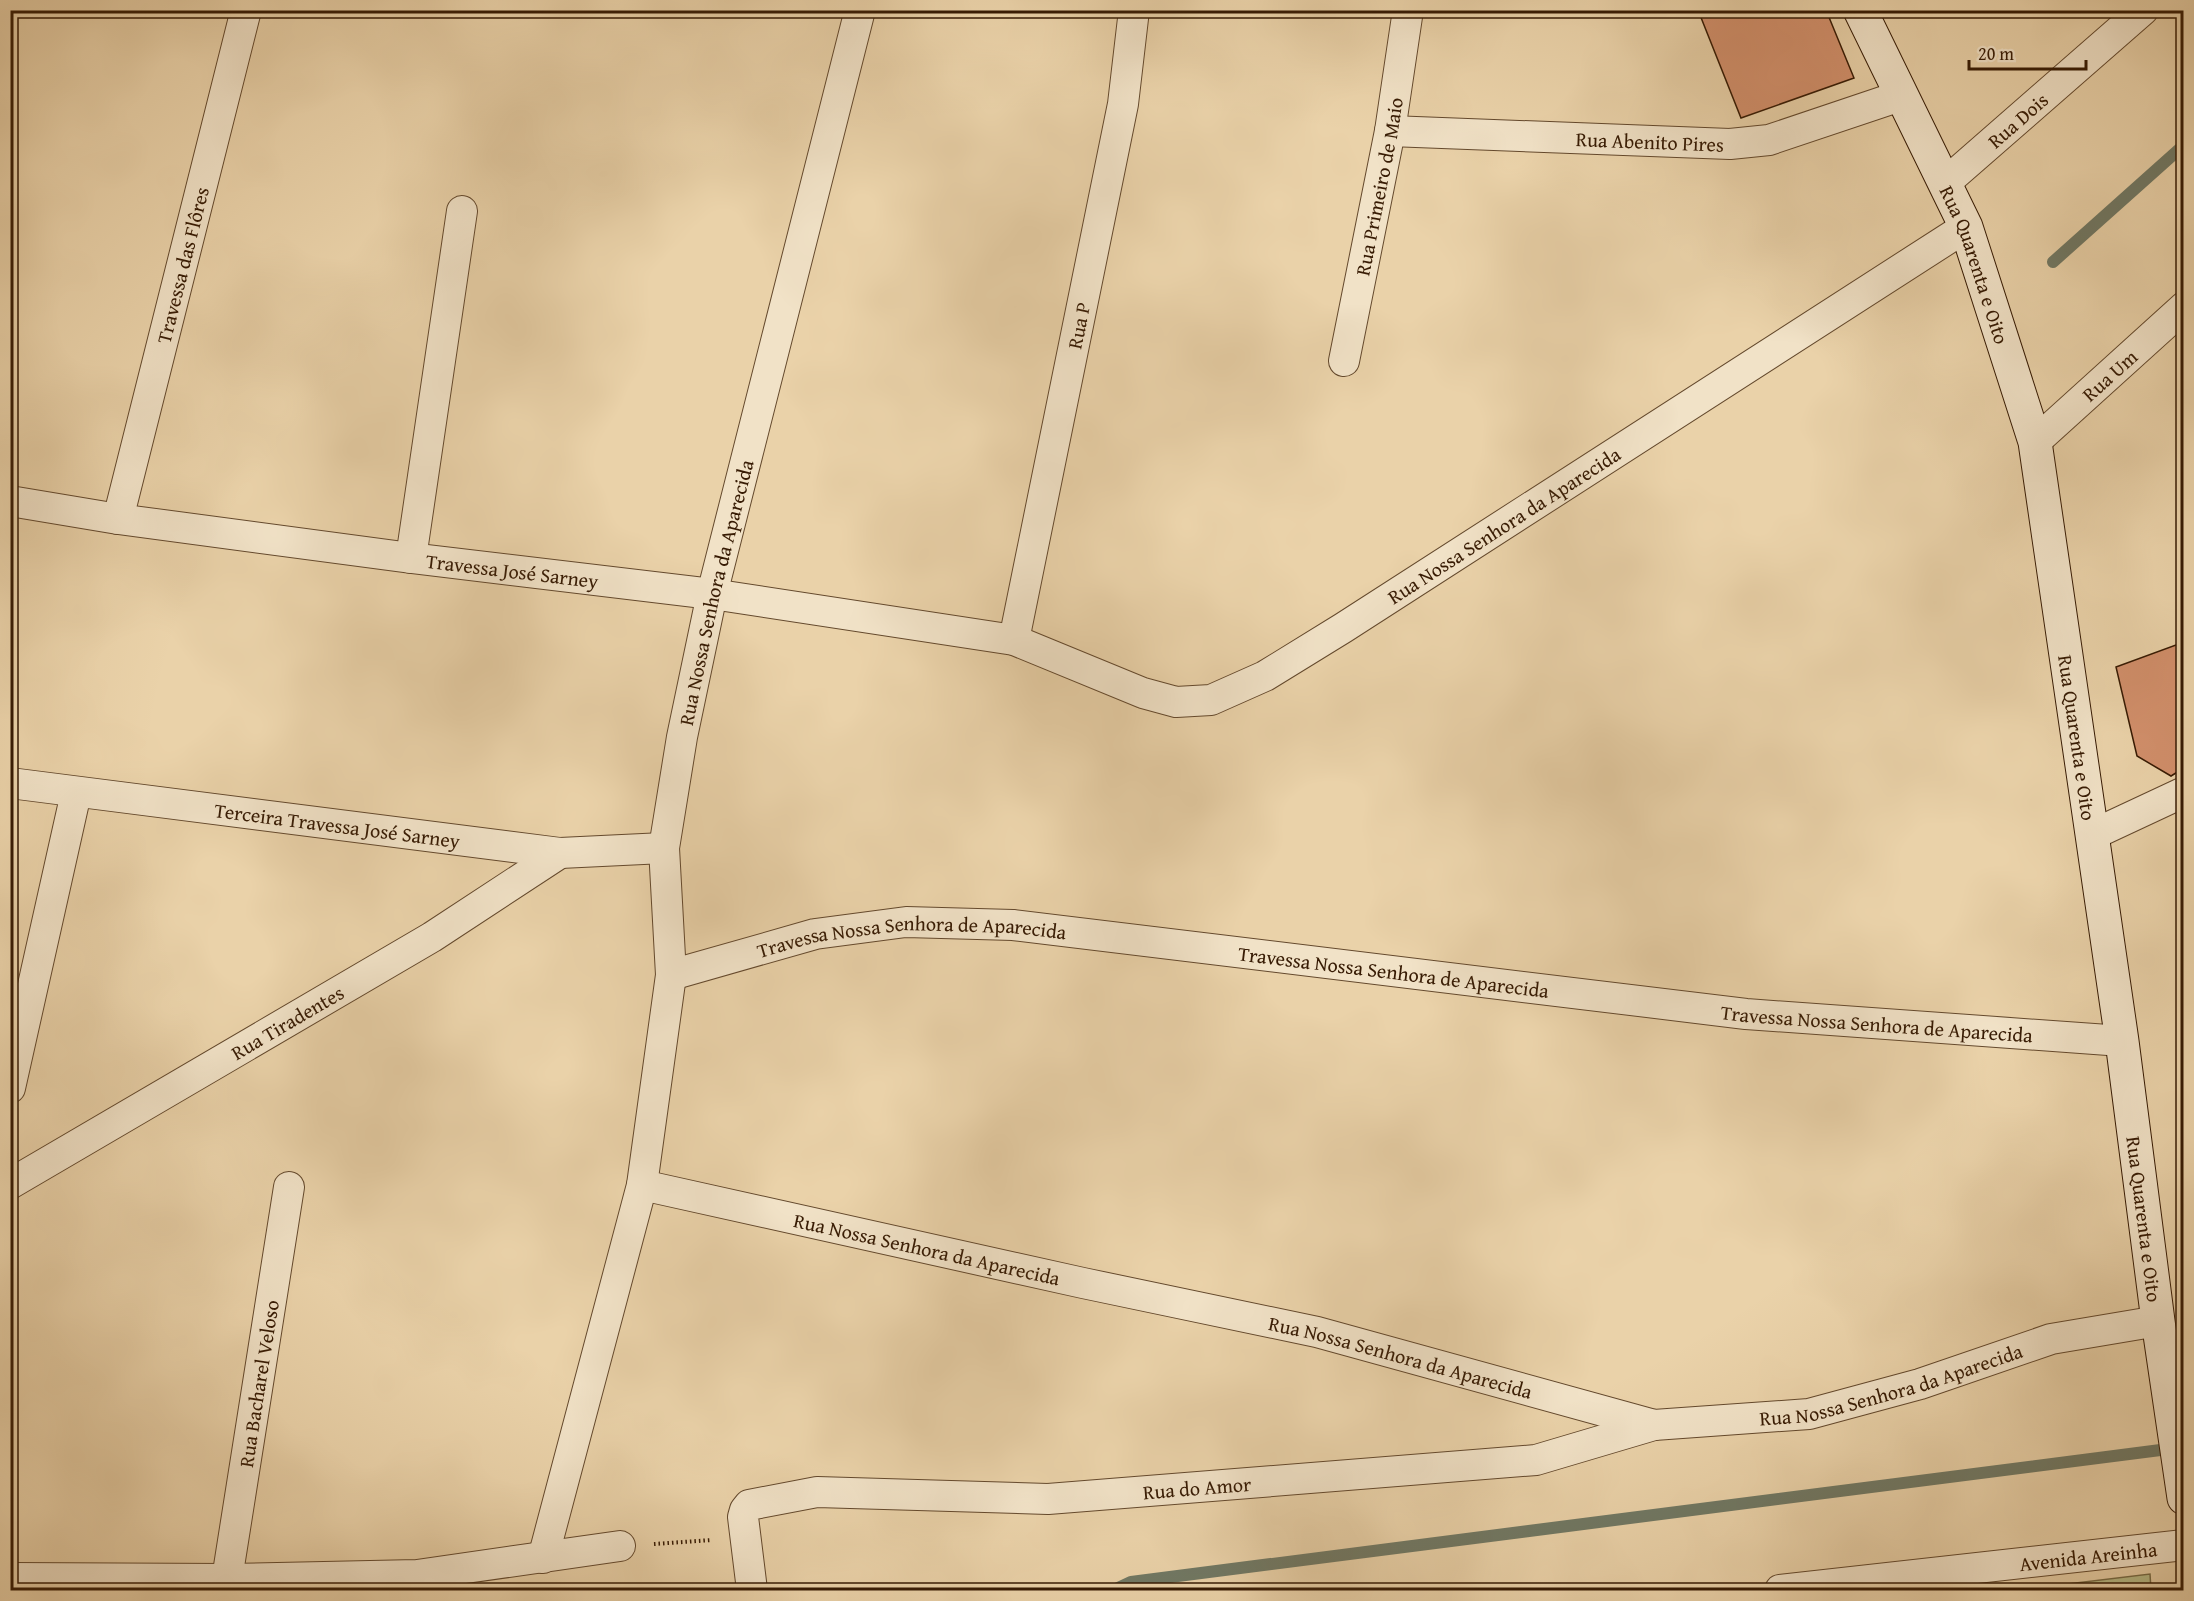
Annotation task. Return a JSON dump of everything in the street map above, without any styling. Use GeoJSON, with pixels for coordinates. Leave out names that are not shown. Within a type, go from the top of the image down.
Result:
{"type":"FeatureCollection","features":[{"type":"Feature","properties":{"kind":"main road","name":"Rua Quarenta e Oito"},"geometry":{"type":"LineString","coordinates":[[1860,10],[1900,96],[1966,227],[2035,442],[2122,1041],[2171,1320],[2168,1390],[2184,1498]]}},
{"type":"Feature","properties":{"kind":"street","name":"Travessa das Flôres"},"geometry":{"type":"LineString","coordinates":[[118,519],[246,10]]}},
{"type":"Feature","properties":{"kind":"street","name":"Rua Nossa Senhora da Aparecida"},"geometry":{"type":"LineString","coordinates":[[543,1558],[642,1185],[671,975],[664,848],[682,737],[712,594],[860,10]]}},
{"type":"Feature","properties":{"kind":"street","name":"Rua P"},"geometry":{"type":"LineString","coordinates":[[1014,640],[1123,104],[1134,10]]}},
{"type":"Feature","properties":{"kind":"street","name":"Rua Primeiro de Maio"},"geometry":{"type":"LineString","coordinates":[[1344,361],[1390,131],[1408,10]]}},
{"type":"Feature","properties":{"kind":"street","name":"Rua Dois"},"geometry":{"type":"LineString","coordinates":[[1945,183],[2143,10]]}},
{"type":"Feature","properties":{"kind":"street","name":"Rua Abenito Pires"},"geometry":{"type":"LineString","coordinates":[[1390,131],[1730,144],[1769,140],[1900,96]]}},
{"type":"Feature","properties":{"kind":"street"},"geometry":{"type":"LineString","coordinates":[[411,558],[462,211]]}},
{"type":"Feature","properties":{"kind":"street","name":"Rua Nossa Senhora da Aparecida"},"geometry":{"type":"LineString","coordinates":[[1014,640],[1143,693],[1176,702],[1211,700],[1265,676],[1343,628],[1966,227]]}},
{"type":"Feature","properties":{"kind":"street","name":"Rua Um"},"geometry":{"type":"LineString","coordinates":[[2035,442],[2184,307]]}},
{"type":"Feature","properties":{"kind":"street","name":"Travessa José Sarney"},"geometry":{"type":"LineString","coordinates":[[10,501],[118,519],[411,558],[712,594],[1014,640]]}},
{"type":"Feature","properties":{"kind":"street","name":"Terceira Travessa José Sarney"},"geometry":{"type":"LineString","coordinates":[[10,783],[560,853],[664,848]]}},
{"type":"Feature","properties":{"kind":"street"},"geometry":{"type":"LineString","coordinates":[[2092,835],[2184,792]]}},
{"type":"Feature","properties":{"kind":"street"},"geometry":{"type":"LineString","coordinates":[[10,1088],[76,793]]}},
{"type":"Feature","properties":{"kind":"street","name":"Rua Tiradentes"},"geometry":{"type":"LineString","coordinates":[[10,1184],[432,937],[560,853]]}},
{"type":"Feature","properties":{"kind":"street","name":"Travessa Nossa Senhora de Aparecida"},"geometry":{"type":"LineString","coordinates":[[671,975],[814,934],[906,922],[1013,925],[1746,1014],[2122,1041]]}},
{"type":"Feature","properties":{"kind":"street","name":"Rua Nossa Senhora da Aparecida"},"geometry":{"type":"LineString","coordinates":[[642,1185],[1071,1281],[1317,1332],[1654,1425],[1809,1414],[1920,1384],[2051,1339],[2171,1320]]}},
{"type":"Feature","properties":{"kind":"street","name":"Rua Bacharel Veloso"},"geometry":{"type":"LineString","coordinates":[[226,1579],[289,1187]]}},
{"type":"Feature","properties":{"kind":"street","name":"Rua do Amor"},"geometry":{"type":"LineString","coordinates":[[744,1528],[745,1510],[749,1506],[818,1492],[1048,1499],[1536,1460],[1654,1425]]}},
{"type":"Feature","properties":{"kind":"street"},"geometry":{"type":"LineString","coordinates":[[744,1528],[752,1590]]}},
{"type":"Feature","properties":{"kind":"street","name":"Avenida Areinha"},"geometry":{"type":"LineString","coordinates":[[1780,1590],[2184,1545]]}},
{"type":"Feature","properties":{"kind":"street"},"geometry":{"type":"LineString","coordinates":[[10,1578],[226,1579],[417,1575],[620,1546]]}},
{"type":"Feature","properties":{"kind":"path"},"geometry":{"type":"LineString","coordinates":[[620,1546],[744,1528]]}},
{"type":"Feature","properties":{"kind":"green space"},"geometry":{"type":"Polygon","coordinates":[[[2150,1574],[2151,1590],[2018,1590],[2150,1574]]]}},
{"type":"Feature","properties":{"kind":"building"},"geometry":{"type":"Polygon","coordinates":[[[1698,10],[1826,10],[1854,78],[1741,118],[1698,10]]]}},
{"type":"Feature","properties":{"kind":"building"},"geometry":{"type":"Polygon","coordinates":[[[2184,642],[2184,768],[2171,776],[2137,756],[2116,667],[2184,642]]]}},
{"type":"Feature","properties":{"kind":"waterway"},"geometry":{"type":"LineString","coordinates":[[2053,262],[2184,145]]}},
{"type":"Feature","properties":{"kind":"waterway"},"geometry":{"type":"LineString","coordinates":[[1114,1590],[1131,1582],[2176,1448]]}}]}
